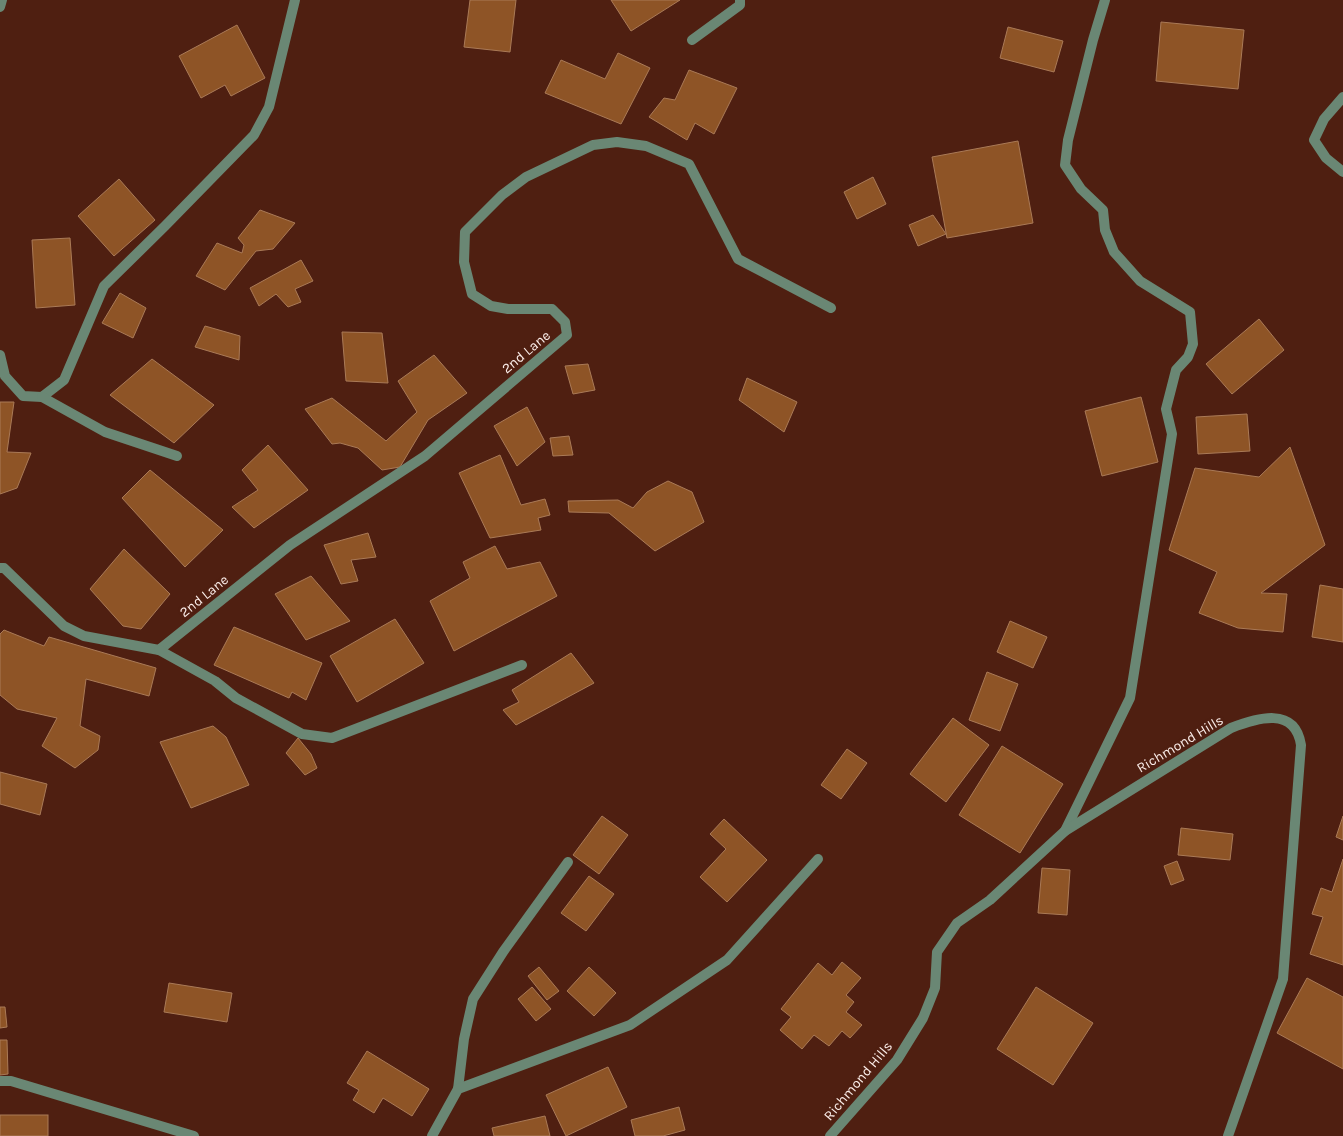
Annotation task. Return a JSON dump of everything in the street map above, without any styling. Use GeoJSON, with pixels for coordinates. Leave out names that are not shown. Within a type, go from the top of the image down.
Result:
{"type":"FeatureCollection","features":[{"type":"Feature","properties":{"kind":"street"},"geometry":{"type":"LineString","coordinates":[[0,7],[2,0]]}},
{"type":"Feature","properties":{"kind":"street"},"geometry":{"type":"LineString","coordinates":[[42,397],[64,380],[104,286],[254,135],[269,107],[295,0]]}},
{"type":"Feature","properties":{"kind":"street"},"geometry":{"type":"LineString","coordinates":[[692,40],[740,5],[740,0]]}},
{"type":"Feature","properties":{"kind":"street"},"geometry":{"type":"LineString","coordinates":[[1065,831],[1130,698],[1172,434],[1166,409],[1176,370],[1188,357],[1193,344],[1190,312],[1140,281],[1114,252],[1105,230],[1103,210],[1081,189],[1066,165],[1068,140],[1105,0]]}},
{"type":"Feature","properties":{"kind":"street"},"geometry":{"type":"LineString","coordinates":[[1343,98],[1324,119],[1314,140],[1326,158],[1343,172]]}},
{"type":"Feature","properties":{"kind":"street","name":"2nd Lane"},"geometry":{"type":"LineString","coordinates":[[159,650],[290,545],[425,456],[567,336],[565,322],[552,309],[508,309],[491,306],[472,294],[464,262],[465,232],[502,195],[526,177],[593,145],[617,142],[646,146],[689,164],[738,259],[831,308]]}},
{"type":"Feature","properties":{"kind":"street"},"geometry":{"type":"LineString","coordinates":[[0,355],[4,376],[23,396],[42,397],[105,432],[177,456]]}},
{"type":"Feature","properties":{"kind":"street"},"geometry":{"type":"LineString","coordinates":[[0,568],[4,568],[64,626],[84,636],[159,650],[215,681],[236,698],[302,734],[332,738],[522,666]]}},
{"type":"Feature","properties":{"kind":"street","name":"Richmond Hills"},"geometry":{"type":"LineString","coordinates":[[830,1136],[897,1060],[923,1018],[935,988],[937,952],[957,923],[990,900],[1065,831],[1231,728],[1255,719],[1276,718],[1292,723],[1299,734],[1301,745],[1283,979],[1228,1136]]}},
{"type":"Feature","properties":{"kind":"street"},"geometry":{"type":"LineString","coordinates":[[458,1089],[630,1025],[727,960],[818,859]]}},
{"type":"Feature","properties":{"kind":"street"},"geometry":{"type":"LineString","coordinates":[[432,1136],[458,1089],[464,1039],[473,999],[503,952],[568,862]]}},
{"type":"Feature","properties":{"kind":"street"},"geometry":{"type":"LineString","coordinates":[[0,1081],[11,1081],[194,1136]]}},
{"type":"Feature","properties":{"kind":"building"},"geometry":{"type":"Polygon","coordinates":[[[470,0],[516,0],[510,52],[464,47],[470,0]]]}},
{"type":"Feature","properties":{"kind":"building"},"geometry":{"type":"Polygon","coordinates":[[[611,0],[680,0],[631,31],[611,0]]]}},
{"type":"Feature","properties":{"kind":"building"},"geometry":{"type":"Polygon","coordinates":[[[1161,22],[1244,30],[1238,89],[1156,81],[1161,22]]]}},
{"type":"Feature","properties":{"kind":"building"},"geometry":{"type":"Polygon","coordinates":[[[237,25],[265,78],[231,96],[225,85],[201,98],[179,56],[237,25]]]}},
{"type":"Feature","properties":{"kind":"building"},"geometry":{"type":"Polygon","coordinates":[[[1008,27],[1063,41],[1054,72],[1000,58],[1008,27]]]}},
{"type":"Feature","properties":{"kind":"building"},"geometry":{"type":"Polygon","coordinates":[[[618,53],[650,68],[621,124],[545,93],[561,60],[605,79],[618,53]]]}},
{"type":"Feature","properties":{"kind":"building"},"geometry":{"type":"Polygon","coordinates":[[[689,70],[737,88],[714,134],[695,123],[687,140],[649,117],[664,98],[675,100],[689,70]]]}},
{"type":"Feature","properties":{"kind":"building"},"geometry":{"type":"Polygon","coordinates":[[[1018,141],[1033,223],[947,238],[932,157],[1018,141]]]}},
{"type":"Feature","properties":{"kind":"building"},"geometry":{"type":"Polygon","coordinates":[[[873,177],[886,204],[857,219],[844,192],[873,177]]]}},
{"type":"Feature","properties":{"kind":"building"},"geometry":{"type":"Polygon","coordinates":[[[119,179],[155,220],[114,256],[78,216],[119,179]]]}},
{"type":"Feature","properties":{"kind":"building"},"geometry":{"type":"Polygon","coordinates":[[[260,210],[295,223],[273,249],[256,251],[225,290],[196,276],[217,243],[242,253],[244,245],[238,238],[260,210]]]}},
{"type":"Feature","properties":{"kind":"building"},"geometry":{"type":"Polygon","coordinates":[[[933,215],[946,234],[918,246],[909,225],[933,215]]]}},
{"type":"Feature","properties":{"kind":"building"},"geometry":{"type":"Polygon","coordinates":[[[70,238],[75,305],[36,308],[32,240],[70,238]]]}},
{"type":"Feature","properties":{"kind":"building"},"geometry":{"type":"Polygon","coordinates":[[[301,260],[313,281],[295,289],[301,302],[288,307],[276,294],[259,306],[250,288],[301,260]]]}},
{"type":"Feature","properties":{"kind":"building"},"geometry":{"type":"Polygon","coordinates":[[[120,293],[146,308],[133,338],[102,323],[120,293]]]}},
{"type":"Feature","properties":{"kind":"building"},"geometry":{"type":"Polygon","coordinates":[[[1259,319],[1284,350],[1232,394],[1206,364],[1259,319]]]}},
{"type":"Feature","properties":{"kind":"building"},"geometry":{"type":"Polygon","coordinates":[[[205,326],[240,336],[239,360],[195,347],[205,326]]]}},
{"type":"Feature","properties":{"kind":"building"},"geometry":{"type":"Polygon","coordinates":[[[342,332],[382,333],[388,383],[346,381],[342,332]]]}},
{"type":"Feature","properties":{"kind":"building"},"geometry":{"type":"Polygon","coordinates":[[[434,355],[467,393],[428,420],[400,467],[382,470],[358,448],[340,443],[332,444],[305,409],[332,398],[386,441],[417,412],[398,381],[434,355]]]}},
{"type":"Feature","properties":{"kind":"building"},"geometry":{"type":"Polygon","coordinates":[[[152,359],[214,405],[174,443],[110,395],[152,359]]]}},
{"type":"Feature","properties":{"kind":"building"},"geometry":{"type":"Polygon","coordinates":[[[588,364],[595,390],[573,394],[565,366],[588,364]]]}},
{"type":"Feature","properties":{"kind":"building"},"geometry":{"type":"Polygon","coordinates":[[[747,378],[797,402],[784,432],[739,400],[747,378]]]}},
{"type":"Feature","properties":{"kind":"building"},"geometry":{"type":"Polygon","coordinates":[[[1141,397],[1158,462],[1102,476],[1085,411],[1141,397]]]}},
{"type":"Feature","properties":{"kind":"building"},"geometry":{"type":"Polygon","coordinates":[[[0,402],[14,402],[7,452],[31,453],[17,488],[0,494],[0,402]]]}},
{"type":"Feature","properties":{"kind":"building"},"geometry":{"type":"Polygon","coordinates":[[[527,407],[545,442],[517,466],[494,426],[527,407]]]}},
{"type":"Feature","properties":{"kind":"building"},"geometry":{"type":"Polygon","coordinates":[[[1247,414],[1250,451],[1198,454],[1196,417],[1247,414]]]}},
{"type":"Feature","properties":{"kind":"building"},"geometry":{"type":"Polygon","coordinates":[[[569,436],[573,455],[553,456],[550,438],[569,436]]]}},
{"type":"Feature","properties":{"kind":"building"},"geometry":{"type":"Polygon","coordinates":[[[268,445],[308,490],[254,528],[232,507],[258,490],[242,470],[268,445]]]}},
{"type":"Feature","properties":{"kind":"building"},"geometry":{"type":"Polygon","coordinates":[[[1290,447],[1325,545],[1261,593],[1287,594],[1283,632],[1238,628],[1199,613],[1217,572],[1169,550],[1195,468],[1259,477],[1290,447]]]}},
{"type":"Feature","properties":{"kind":"building"},"geometry":{"type":"Polygon","coordinates":[[[500,455],[521,505],[545,499],[550,515],[538,518],[541,530],[490,538],[459,473],[500,455]]]}},
{"type":"Feature","properties":{"kind":"building"},"geometry":{"type":"Polygon","coordinates":[[[150,470],[223,530],[185,567],[122,498],[150,470]]]}},
{"type":"Feature","properties":{"kind":"building"},"geometry":{"type":"Polygon","coordinates":[[[668,481],[692,492],[704,522],[655,551],[609,513],[569,512],[568,501],[618,500],[633,508],[647,492],[668,481]]]}},
{"type":"Feature","properties":{"kind":"building"},"geometry":{"type":"Polygon","coordinates":[[[368,533],[376,557],[351,560],[358,581],[341,584],[324,545],[368,533]]]}},
{"type":"Feature","properties":{"kind":"building"},"geometry":{"type":"Polygon","coordinates":[[[495,546],[507,569],[540,562],[557,596],[454,651],[430,601],[470,578],[463,562],[495,546]]]}},
{"type":"Feature","properties":{"kind":"building"},"geometry":{"type":"Polygon","coordinates":[[[124,549],[170,594],[141,629],[123,626],[90,589],[124,549]]]}},
{"type":"Feature","properties":{"kind":"building"},"geometry":{"type":"Polygon","coordinates":[[[311,576],[350,621],[306,640],[275,594],[311,576]]]}},
{"type":"Feature","properties":{"kind":"building"},"geometry":{"type":"Polygon","coordinates":[[[1320,585],[1343,589],[1343,642],[1312,637],[1320,585]]]}},
{"type":"Feature","properties":{"kind":"building"},"geometry":{"type":"Polygon","coordinates":[[[395,619],[424,663],[357,702],[330,656],[395,619]]]}},
{"type":"Feature","properties":{"kind":"building"},"geometry":{"type":"Polygon","coordinates":[[[1010,621],[1047,637],[1033,668],[997,652],[1010,621]]]}},
{"type":"Feature","properties":{"kind":"building"},"geometry":{"type":"Polygon","coordinates":[[[234,627],[322,663],[306,700],[292,692],[289,698],[214,665],[234,627]]]}},
{"type":"Feature","properties":{"kind":"building"},"geometry":{"type":"Polygon","coordinates":[[[4,630],[44,646],[49,637],[156,668],[149,696],[86,679],[80,726],[100,736],[98,750],[75,768],[42,746],[57,718],[17,709],[0,695],[0,634],[4,630]]]}},
{"type":"Feature","properties":{"kind":"building"},"geometry":{"type":"Polygon","coordinates":[[[571,653],[594,683],[516,725],[503,710],[519,702],[512,690],[571,653]]]}},
{"type":"Feature","properties":{"kind":"building"},"geometry":{"type":"Polygon","coordinates":[[[987,672],[1018,684],[1000,731],[969,720],[987,672]]]}},
{"type":"Feature","properties":{"kind":"building"},"geometry":{"type":"Polygon","coordinates":[[[953,718],[989,745],[946,802],[910,774],[953,718]]]}},
{"type":"Feature","properties":{"kind":"building"},"geometry":{"type":"Polygon","coordinates":[[[213,726],[226,737],[249,785],[191,808],[160,742],[213,726]]]}},
{"type":"Feature","properties":{"kind":"building"},"geometry":{"type":"Polygon","coordinates":[[[298,738],[311,754],[317,768],[305,775],[286,753],[298,738]]]}},
{"type":"Feature","properties":{"kind":"building"},"geometry":{"type":"Polygon","coordinates":[[[1002,746],[1063,784],[1020,853],[959,815],[1002,746]]]}},
{"type":"Feature","properties":{"kind":"building"},"geometry":{"type":"Polygon","coordinates":[[[847,749],[867,763],[841,799],[821,785],[847,749]]]}},
{"type":"Feature","properties":{"kind":"building"},"geometry":{"type":"Polygon","coordinates":[[[0,772],[47,784],[40,815],[0,804],[0,772]]]}},
{"type":"Feature","properties":{"kind":"building"},"geometry":{"type":"Polygon","coordinates":[[[602,816],[628,835],[599,874],[573,855],[602,816]]]}},
{"type":"Feature","properties":{"kind":"building"},"geometry":{"type":"Polygon","coordinates":[[[1343,816],[1343,840],[1336,837],[1343,816]]]}},
{"type":"Feature","properties":{"kind":"building"},"geometry":{"type":"Polygon","coordinates":[[[724,819],[767,860],[727,902],[700,877],[726,849],[710,834],[724,819]]]}},
{"type":"Feature","properties":{"kind":"building"},"geometry":{"type":"Polygon","coordinates":[[[1181,828],[1233,834],[1230,860],[1178,855],[1181,828]]]}},
{"type":"Feature","properties":{"kind":"building"},"geometry":{"type":"Polygon","coordinates":[[[1343,859],[1343,965],[1310,954],[1323,917],[1312,914],[1321,888],[1332,892],[1343,859]]]}},
{"type":"Feature","properties":{"kind":"building"},"geometry":{"type":"Polygon","coordinates":[[[1177,861],[1184,880],[1171,885],[1164,866],[1177,861]]]}},
{"type":"Feature","properties":{"kind":"building"},"geometry":{"type":"Polygon","coordinates":[[[1042,868],[1070,870],[1067,915],[1038,913],[1042,868]]]}},
{"type":"Feature","properties":{"kind":"building"},"geometry":{"type":"Polygon","coordinates":[[[589,876],[614,894],[586,931],[561,913],[589,876]]]}},
{"type":"Feature","properties":{"kind":"building"},"geometry":{"type":"Polygon","coordinates":[[[842,962],[861,978],[846,995],[854,1002],[846,1012],[862,1025],[850,1038],[842,1031],[829,1046],[814,1035],[802,1049],[780,1030],[791,1017],[781,1009],[818,963],[832,975],[842,962]]]}},
{"type":"Feature","properties":{"kind":"building"},"geometry":{"type":"Polygon","coordinates":[[[539,967],[559,991],[547,1000],[528,976],[539,967]]]}},
{"type":"Feature","properties":{"kind":"building"},"geometry":{"type":"Polygon","coordinates":[[[589,967],[616,993],[594,1016],[567,991],[589,967]]]}},
{"type":"Feature","properties":{"kind":"building"},"geometry":{"type":"Polygon","coordinates":[[[1307,978],[1343,997],[1343,1069],[1277,1033],[1307,978]]]}},
{"type":"Feature","properties":{"kind":"building"},"geometry":{"type":"Polygon","coordinates":[[[169,983],[232,993],[227,1022],[164,1012],[169,983]]]}},
{"type":"Feature","properties":{"kind":"building"},"geometry":{"type":"Polygon","coordinates":[[[532,987],[551,1009],[536,1021],[518,999],[532,987]]]}},
{"type":"Feature","properties":{"kind":"building"},"geometry":{"type":"Polygon","coordinates":[[[1036,987],[1093,1023],[1053,1085],[997,1049],[1036,987]]]}},
{"type":"Feature","properties":{"kind":"building"},"geometry":{"type":"Polygon","coordinates":[[[0,1007],[5,1007],[7,1027],[0,1028],[0,1007]]]}},
{"type":"Feature","properties":{"kind":"building"},"geometry":{"type":"Polygon","coordinates":[[[0,1040],[7,1040],[8,1074],[0,1075],[0,1040]]]}},
{"type":"Feature","properties":{"kind":"building"},"geometry":{"type":"Polygon","coordinates":[[[367,1051],[429,1089],[412,1116],[383,1098],[374,1113],[353,1100],[359,1090],[347,1083],[367,1051]]]}},
{"type":"Feature","properties":{"kind":"building"},"geometry":{"type":"Polygon","coordinates":[[[608,1067],[627,1107],[566,1136],[546,1095],[608,1067]]]}},
{"type":"Feature","properties":{"kind":"building"},"geometry":{"type":"Polygon","coordinates":[[[679,1107],[685,1130],[663,1136],[635,1136],[631,1120],[679,1107]]]}},
{"type":"Feature","properties":{"kind":"building"},"geometry":{"type":"Polygon","coordinates":[[[0,1115],[48,1115],[48,1136],[0,1136],[0,1115]]]}},
{"type":"Feature","properties":{"kind":"building"},"geometry":{"type":"Polygon","coordinates":[[[545,1116],[550,1136],[494,1136],[492,1128],[545,1116]]]}}]}
